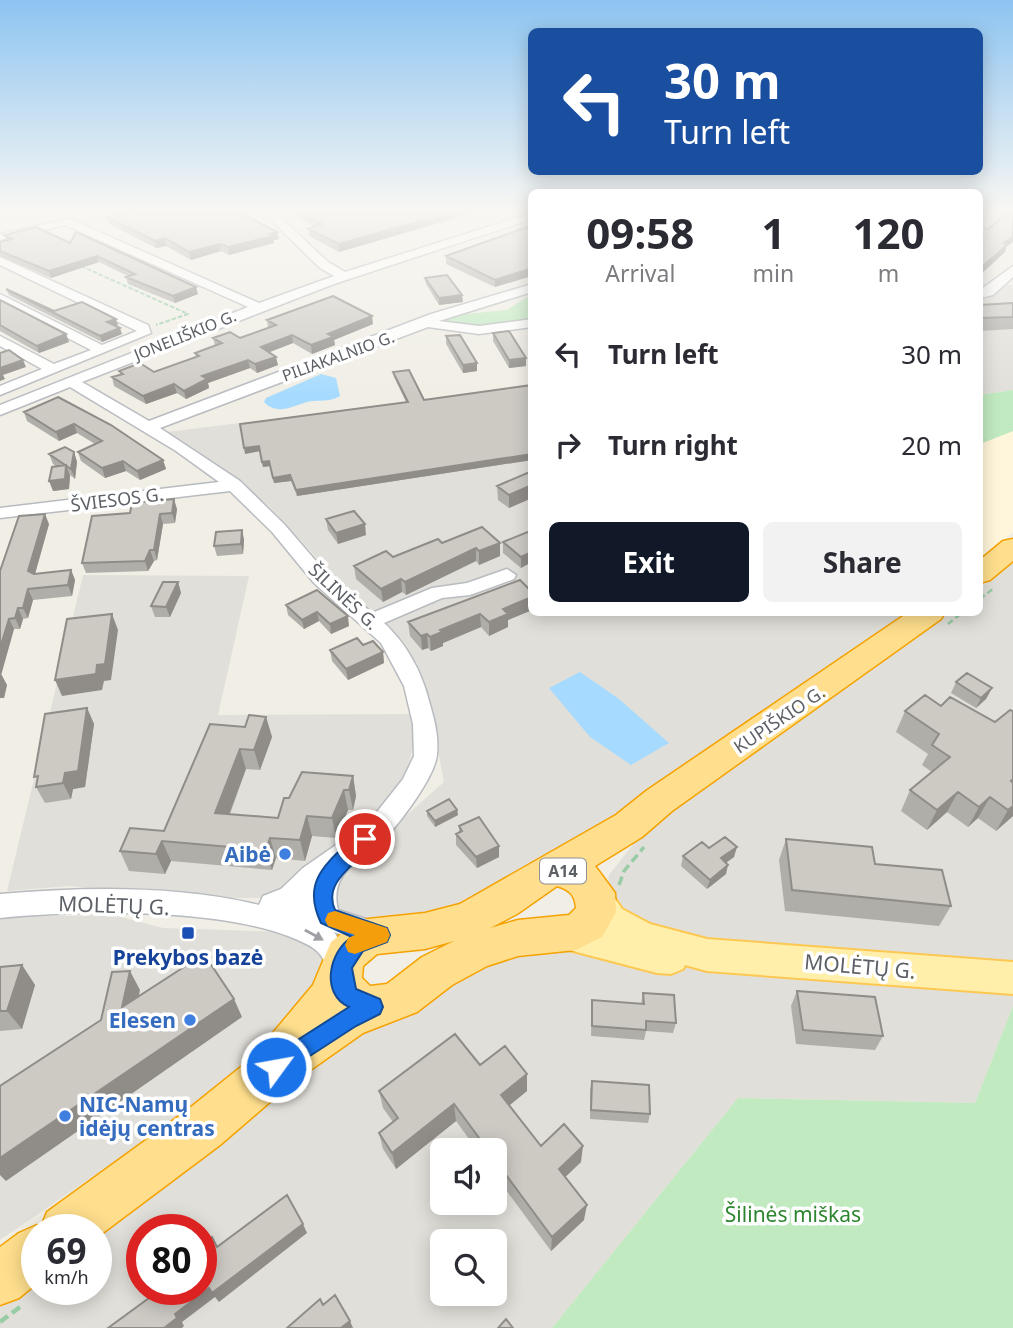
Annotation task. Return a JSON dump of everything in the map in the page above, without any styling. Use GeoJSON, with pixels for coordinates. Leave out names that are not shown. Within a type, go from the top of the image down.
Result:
{"type":"FeatureCollection","features":[{"type":"Feature","properties":{"kind":"highway"},"geometry":{"type":"LineString","coordinates":[[983,572],[1013,547]]}},
{"type":"Feature","properties":{"kind":"highway","name":"KUPIŠKIO G."},"geometry":{"type":"LineString","coordinates":[[604,896],[600,874],[638,835],[669,794],[937,620]]}},
{"type":"Feature","properties":{"kind":"highway","name":"KUPIŠKIO G."},"geometry":{"type":"LineString","coordinates":[[556,870],[638,835]]}},
{"type":"Feature","properties":{"kind":"highway","name":"A14"},"geometry":{"type":"LineString","coordinates":[[85,1214],[203,1128],[276,1067],[348,1018],[372,1007],[388,1005],[437,971],[476,951],[518,938],[576,932],[588,924],[604,896],[580,876],[556,870],[544,873],[503,902],[467,920],[425,931],[380,935],[355,944],[328,999],[276,1067]]}},
{"type":"Feature","properties":{"kind":"highway"},"geometry":{"type":"LineString","coordinates":[[341,970],[349,996],[372,1007]]}},
{"type":"Feature","properties":{"kind":"main road","name":"MOLĖTŲ G."},"geometry":{"type":"LineString","coordinates":[[604,896],[610,919],[626,929],[644,938],[707,955]]}},
{"type":"Feature","properties":{"kind":"main road","name":"MOLĖTŲ G."},"geometry":{"type":"LineString","coordinates":[[561,934],[655,958],[707,955],[1013,978]]}},
{"type":"Feature","properties":{"kind":"street"},"geometry":{"type":"LineString","coordinates":[[0,391],[144,332],[143,328],[23,272]]}},
{"type":"Feature","properties":{"kind":"street"},"geometry":{"type":"LineString","coordinates":[[183,272],[238,296],[256,307]]}},
{"type":"Feature","properties":{"kind":"street"},"geometry":{"type":"LineString","coordinates":[[335,272],[342,276]]}},
{"type":"Feature","properties":{"kind":"street","name":"JONELIŠKIO G."},"geometry":{"type":"LineString","coordinates":[[0,410],[256,307],[355,272]]}},
{"type":"Feature","properties":{"kind":"street"},"geometry":{"type":"LineString","coordinates":[[983,293],[989,292],[1011,272]]}},
{"type":"Feature","properties":{"kind":"street","name":"PILIAKALNIO G."},"geometry":{"type":"LineString","coordinates":[[145,428],[427,323],[436,317],[528,289]]}},
{"type":"Feature","properties":{"kind":"street"},"geometry":{"type":"LineString","coordinates":[[0,298],[102,350]]}},
{"type":"Feature","properties":{"kind":"street"},"geometry":{"type":"LineString","coordinates":[[427,323],[480,330],[528,324]]}},
{"type":"Feature","properties":{"kind":"street"},"geometry":{"type":"LineString","coordinates":[[0,340],[53,369]]}},
{"type":"Feature","properties":{"kind":"street","name":"ŠILINĖS G."},"geometry":{"type":"LineString","coordinates":[[71,381],[182,448],[234,485],[278,528],[321,579],[388,638],[415,686],[424,723],[426,756],[412,785],[378,829],[312,876],[290,897],[275,904]]}},
{"type":"Feature","properties":{"kind":"street","name":"ŠVIESOS G."},"geometry":{"type":"LineString","coordinates":[[0,513],[234,485]]}},
{"type":"Feature","properties":{"kind":"street"},"geometry":{"type":"LineString","coordinates":[[370,621],[439,592],[470,589],[507,575]]}},
{"type":"Feature","properties":{"kind":"street","name":"ŠILINĖS G."},"geometry":{"type":"LineString","coordinates":[[328,916],[322,903],[328,875],[352,849]]}},
{"type":"Feature","properties":{"kind":"street","name":"MOLĖTŲ G."},"geometry":{"type":"LineString","coordinates":[[0,906],[87,901],[228,910],[275,904],[328,916],[354,928],[380,935]]}},
{"type":"Feature","properties":{"kind":"street","name":"MOLĖTŲ G."},"geometry":{"type":"LineString","coordinates":[[228,910],[308,931],[332,948],[341,970]]}},
{"type":"Feature","properties":{"kind":"path"},"geometry":{"type":"LineString","coordinates":[[96,272],[188,314],[144,332]]}},
{"type":"Feature","properties":{"kind":"path"},"geometry":{"type":"LineString","coordinates":[[604,896],[619,882],[638,835]]}},
{"type":"Feature","properties":{"kind":"shaded area"},"geometry":{"type":"Polygon","coordinates":[[[1004,284],[1013,286],[1013,390],[983,395],[983,296],[1004,284]]]}},
{"type":"Feature","properties":{"kind":"shaded area"},"geometry":{"type":"Polygon","coordinates":[[[528,387],[528,616],[907,616],[489,901],[388,925],[348,916],[338,909],[333,898],[337,877],[444,782],[424,679],[389,628],[326,568],[269,506],[159,433],[528,387]]]}},
{"type":"Feature","properties":{"kind":"shaded area"},"geometry":{"type":"Polygon","coordinates":[[[1013,431],[1013,532],[983,557],[983,443],[1013,431]]]}},
{"type":"Feature","properties":{"kind":"shaded area"},"geometry":{"type":"Polygon","coordinates":[[[1013,561],[1013,964],[707,944],[627,922],[608,888],[609,875],[635,842],[660,818],[945,616],[983,616],[983,586],[1013,561]]]}},
{"type":"Feature","properties":{"kind":"shaded area"},"geometry":{"type":"Polygon","coordinates":[[[83,575],[249,576],[218,715],[413,714],[415,739],[408,766],[398,789],[380,817],[301,880],[264,898],[195,898],[69,886],[7,891],[83,575]]]}},
{"type":"Feature","properties":{"kind":"shaded area"},"geometry":{"type":"Polygon","coordinates":[[[113,915],[163,928],[289,932],[319,950],[324,962],[325,978],[257,1064],[38,1214],[21,1214],[21,1226],[0,1240],[0,917],[113,915]]]}},
{"type":"Feature","properties":{"kind":"shaded area"},"geometry":{"type":"Polygon","coordinates":[[[542,944],[652,964],[1013,990],[1013,1006],[975,1103],[738,1098],[552,1328],[0,1328],[0,1304],[21,1288],[21,1305],[112,1305],[112,1218],[288,1080],[442,979],[542,944]]]}},
{"type":"Feature","properties":{"kind":"green space"},"geometry":{"type":"Polygon","coordinates":[[[528,297],[528,324],[479,330],[427,323],[436,317],[507,310],[528,297]]]}},
{"type":"Feature","properties":{"kind":"green space"},"geometry":{"type":"Polygon","coordinates":[[[1013,390],[1013,431],[983,443],[983,395],[1013,390]]]}},
{"type":"Feature","properties":{"kind":"green space","name":"Šilinės miškas"},"geometry":{"type":"Polygon","coordinates":[[[1013,1006],[1013,1328],[552,1328],[738,1098],[975,1103],[1013,1006]]]}},
{"type":"Feature","properties":{"kind":"water"},"geometry":{"type":"Polygon","coordinates":[[[321,374],[336,378],[340,396],[280,409],[264,402],[266,398],[321,374]]]}},
{"type":"Feature","properties":{"kind":"water"},"geometry":{"type":"Polygon","coordinates":[[[580,672],[619,699],[669,743],[631,765],[590,737],[549,688],[580,672]]]}},
{"type":"Feature","properties":{"kind":"building"},"geometry":{"type":"Polygon","coordinates":[[[131,272],[163,272],[196,287],[173,296],[126,277],[135,274],[131,272]]]}},
{"type":"Feature","properties":{"kind":"building"},"geometry":{"type":"Polygon","coordinates":[[[479,272],[520,272],[495,280],[479,272]]]}},
{"type":"Feature","properties":{"kind":"building"},"geometry":{"type":"Polygon","coordinates":[[[447,275],[462,295],[439,298],[425,278],[447,275]]]}},
{"type":"Feature","properties":{"kind":"building"},"geometry":{"type":"Polygon","coordinates":[[[6,289],[54,311],[82,302],[116,319],[107,322],[120,328],[100,336],[6,289]]]}},
{"type":"Feature","properties":{"kind":"building"},"geometry":{"type":"Polygon","coordinates":[[[333,296],[372,316],[328,334],[333,337],[311,345],[292,335],[261,347],[276,357],[255,364],[248,360],[202,376],[207,379],[184,391],[174,384],[143,396],[112,377],[123,374],[119,371],[140,363],[154,372],[199,356],[195,353],[222,343],[213,338],[230,332],[240,338],[276,325],[267,320],[333,296]]]}},
{"type":"Feature","properties":{"kind":"building"},"geometry":{"type":"Polygon","coordinates":[[[0,300],[66,334],[37,346],[0,325],[0,300]]]}},
{"type":"Feature","properties":{"kind":"building"},"geometry":{"type":"Polygon","coordinates":[[[1013,303],[1013,317],[983,318],[983,305],[1013,303]]]}},
{"type":"Feature","properties":{"kind":"building"},"geometry":{"type":"Polygon","coordinates":[[[509,331],[526,358],[509,360],[493,333],[509,331]]]}},
{"type":"Feature","properties":{"kind":"building"},"geometry":{"type":"Polygon","coordinates":[[[460,335],[477,363],[463,365],[446,336],[460,335]]]}},
{"type":"Feature","properties":{"kind":"building"},"geometry":{"type":"Polygon","coordinates":[[[9,350],[23,360],[0,368],[0,353],[9,350]]]}},
{"type":"Feature","properties":{"kind":"building"},"geometry":{"type":"Polygon","coordinates":[[[409,370],[424,400],[528,386],[528,455],[296,490],[290,475],[273,478],[269,461],[262,462],[259,446],[244,448],[240,424],[408,402],[393,372],[409,370]]]}},
{"type":"Feature","properties":{"kind":"building"},"geometry":{"type":"Polygon","coordinates":[[[58,397],[111,425],[163,460],[137,471],[123,461],[102,468],[78,452],[102,441],[74,424],[56,432],[24,412],[58,397]]]}},
{"type":"Feature","properties":{"kind":"building"},"geometry":{"type":"Polygon","coordinates":[[[65,447],[74,452],[71,469],[49,454],[65,447]]]}},
{"type":"Feature","properties":{"kind":"building"},"geometry":{"type":"Polygon","coordinates":[[[66,465],[65,479],[49,481],[52,467],[66,465]]]}},
{"type":"Feature","properties":{"kind":"building"},"geometry":{"type":"Polygon","coordinates":[[[528,473],[528,487],[509,495],[497,486],[528,473]]]}},
{"type":"Feature","properties":{"kind":"building"},"geometry":{"type":"Polygon","coordinates":[[[174,499],[172,513],[160,514],[154,550],[150,550],[145,561],[82,563],[92,516],[130,513],[132,503],[174,499]]]}},
{"type":"Feature","properties":{"kind":"building"},"geometry":{"type":"Polygon","coordinates":[[[354,511],[365,524],[336,533],[326,519],[354,511]]]}},
{"type":"Feature","properties":{"kind":"building"},"geometry":{"type":"Polygon","coordinates":[[[45,514],[28,571],[34,574],[71,570],[68,585],[28,589],[23,608],[18,608],[15,618],[9,619],[0,648],[0,571],[19,516],[45,514]]]}},
{"type":"Feature","properties":{"kind":"building"},"geometry":{"type":"Polygon","coordinates":[[[482,527],[500,543],[479,551],[476,548],[405,582],[401,579],[381,589],[354,566],[386,551],[393,557],[438,539],[442,543],[482,527]]]}},
{"type":"Feature","properties":{"kind":"building"},"geometry":{"type":"Polygon","coordinates":[[[242,530],[241,544],[214,546],[216,532],[242,530]]]}},
{"type":"Feature","properties":{"kind":"building"},"geometry":{"type":"Polygon","coordinates":[[[528,532],[528,554],[521,557],[503,542],[528,532]]]}},
{"type":"Feature","properties":{"kind":"building"},"geometry":{"type":"Polygon","coordinates":[[[520,580],[528,588],[528,599],[503,609],[508,614],[489,622],[480,614],[440,630],[442,632],[430,637],[427,634],[421,636],[408,622],[520,580]]]}},
{"type":"Feature","properties":{"kind":"building"},"geometry":{"type":"Polygon","coordinates":[[[163,582],[178,582],[166,607],[151,606],[163,582]]]}},
{"type":"Feature","properties":{"kind":"building"},"geometry":{"type":"Polygon","coordinates":[[[317,590],[348,616],[330,624],[317,612],[302,620],[286,605],[317,590]]]}},
{"type":"Feature","properties":{"kind":"building"},"geometry":{"type":"Polygon","coordinates":[[[112,614],[105,664],[97,665],[96,674],[55,680],[67,619],[112,614]]]}},
{"type":"Feature","properties":{"kind":"building"},"geometry":{"type":"Polygon","coordinates":[[[357,638],[363,645],[373,641],[383,652],[346,669],[330,650],[357,638]]]}},
{"type":"Feature","properties":{"kind":"building"},"geometry":{"type":"Polygon","coordinates":[[[967,673],[992,688],[981,698],[956,682],[967,673]]]}},
{"type":"Feature","properties":{"kind":"building"},"geometry":{"type":"Polygon","coordinates":[[[925,695],[941,706],[950,697],[995,722],[1010,710],[1013,711],[1013,806],[1008,810],[990,797],[979,807],[958,792],[937,810],[910,790],[950,757],[932,745],[939,734],[905,711],[925,695]]]}},
{"type":"Feature","properties":{"kind":"building"},"geometry":{"type":"Polygon","coordinates":[[[87,708],[78,771],[65,773],[63,783],[36,787],[38,776],[34,777],[45,714],[87,708]]]}},
{"type":"Feature","properties":{"kind":"building"},"geometry":{"type":"Polygon","coordinates":[[[249,715],[266,717],[254,750],[240,749],[215,813],[278,818],[284,798],[289,798],[302,772],[353,776],[349,790],[344,790],[332,818],[307,816],[300,840],[270,838],[266,850],[162,841],[156,854],[120,851],[130,828],[164,831],[210,724],[245,727],[249,715]]]}},
{"type":"Feature","properties":{"kind":"building"},"geometry":{"type":"Polygon","coordinates":[[[449,799],[457,810],[435,821],[427,811],[449,799]]]}},
{"type":"Feature","properties":{"kind":"building"},"geometry":{"type":"Polygon","coordinates":[[[479,817],[499,846],[476,857],[456,834],[462,831],[459,826],[479,817]]]}},
{"type":"Feature","properties":{"kind":"building"},"geometry":{"type":"Polygon","coordinates":[[[725,837],[737,847],[721,858],[728,865],[710,880],[683,856],[702,842],[709,848],[725,837]]]}},
{"type":"Feature","properties":{"kind":"building"},"geometry":{"type":"Polygon","coordinates":[[[786,839],[872,847],[875,864],[942,870],[951,906],[792,890],[786,839]]]}},
{"type":"Feature","properties":{"kind":"building"},"geometry":{"type":"Polygon","coordinates":[[[204,954],[234,999],[0,1158],[0,1086],[101,1020],[112,972],[130,971],[122,1007],[204,954]]]}},
{"type":"Feature","properties":{"kind":"building"},"geometry":{"type":"Polygon","coordinates":[[[22,965],[7,1011],[0,1011],[0,967],[22,965]]]}},
{"type":"Feature","properties":{"kind":"building"},"geometry":{"type":"Polygon","coordinates":[[[797,991],[875,997],[883,1036],[803,1030],[797,991]]]}},
{"type":"Feature","properties":{"kind":"building"},"geometry":{"type":"Polygon","coordinates":[[[643,993],[674,995],[676,1023],[646,1021],[646,1030],[592,1026],[592,1000],[644,1004],[643,993]]]}},
{"type":"Feature","properties":{"kind":"building"},"geometry":{"type":"Polygon","coordinates":[[[455,1034],[480,1065],[505,1046],[527,1074],[501,1095],[541,1146],[564,1124],[583,1146],[559,1169],[587,1205],[552,1237],[507,1176],[507,1138],[479,1138],[454,1104],[392,1153],[379,1133],[398,1118],[379,1091],[455,1034]]]}},
{"type":"Feature","properties":{"kind":"building"},"geometry":{"type":"Polygon","coordinates":[[[592,1081],[649,1085],[650,1114],[591,1110],[592,1081]]]}},
{"type":"Feature","properties":{"kind":"building"},"geometry":{"type":"Polygon","coordinates":[[[287,1195],[303,1224],[217,1289],[217,1247],[287,1195]]]}},
{"type":"Feature","properties":{"kind":"building"},"geometry":{"type":"Polygon","coordinates":[[[335,1295],[350,1321],[341,1328],[287,1328],[320,1299],[323,1305],[335,1295]]]}},
{"type":"Feature","properties":{"kind":"building"},"geometry":{"type":"Polygon","coordinates":[[[139,1305],[187,1305],[175,1314],[177,1318],[164,1328],[108,1328],[139,1305]]]}},
{"type":"Feature","properties":{"kind":"building"},"geometry":{"type":"Polygon","coordinates":[[[506,1319],[513,1328],[498,1328],[506,1319]]]}},
{"type":"Feature","properties":{"kind":"slow traffic"},"geometry":{"type":"LineString","coordinates":[[335,920],[380,935],[368,937],[355,945]]}},
{"type":"Feature","properties":{"kind":"place","name":"Aibė"},"geometry":{"type":"Point","coordinates":[285,854]}},
{"type":"Feature","properties":{"kind":"place","name":"Prekybos bazė"},"geometry":{"type":"Point","coordinates":[188,933]}},
{"type":"Feature","properties":{"kind":"place","name":"Elesen"},"geometry":{"type":"Point","coordinates":[190,1020]}},
{"type":"Feature","properties":{"kind":"place","name":"NIC-Namų idėjų centras"},"geometry":{"type":"Point","coordinates":[65,1116]}},
{"type":"Feature","properties":{"kind":"route"},"geometry":{"type":"LineString","coordinates":[[276,1067],[348,1018],[372,1007],[360,1004],[349,996],[342,985],[340,974],[341,965],[355,944],[368,937],[380,935],[354,928],[328,916],[322,903],[328,875],[365,839]]}}]}
